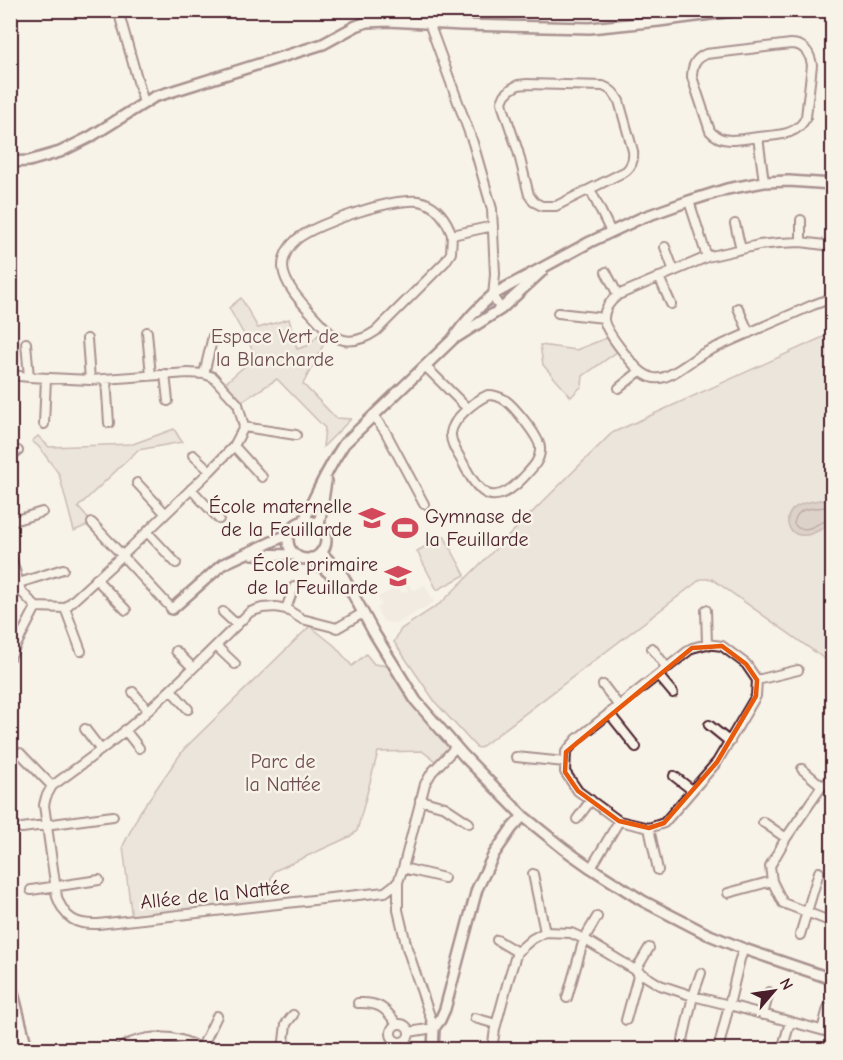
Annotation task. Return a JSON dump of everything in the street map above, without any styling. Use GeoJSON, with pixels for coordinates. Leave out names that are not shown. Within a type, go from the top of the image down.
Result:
{"type":"FeatureCollection","features":[{"type":"Feature","properties":{"kind":"main road"},"geometry":{"type":"LineString","coordinates":[[10,983],[27,1050]]}},
{"type":"Feature","properties":{"kind":"street"},"geometry":{"type":"LineString","coordinates":[[118,10],[144,103]]}},
{"type":"Feature","properties":{"kind":"street"},"geometry":{"type":"LineString","coordinates":[[426,10],[427,23],[473,143],[492,208],[495,274],[493,297],[501,309]]}},
{"type":"Feature","properties":{"kind":"street"},"geometry":{"type":"LineString","coordinates":[[10,162],[60,152],[90,137],[154,97],[323,44],[367,22],[590,28],[741,10]]}},
{"type":"Feature","properties":{"kind":"street"},"geometry":{"type":"LineString","coordinates":[[801,45],[811,58],[812,65],[806,117],[803,124],[791,133],[758,137],[720,140],[714,136],[710,131],[692,77],[695,61],[706,54],[801,45]]}},
{"type":"Feature","properties":{"kind":"street"},"geometry":{"type":"LineString","coordinates":[[526,84],[603,86],[615,94],[619,100],[634,159],[626,171],[590,189],[556,206],[542,206],[534,202],[529,195],[502,102],[511,88],[526,84]]}},
{"type":"Feature","properties":{"kind":"street"},"geometry":{"type":"LineString","coordinates":[[758,137],[764,182]]}},
{"type":"Feature","properties":{"kind":"street"},"geometry":{"type":"LineString","coordinates":[[452,340],[462,325],[482,304],[509,284],[652,213],[727,189],[764,182],[832,184]]}},
{"type":"Feature","properties":{"kind":"street"},"geometry":{"type":"LineString","coordinates":[[590,189],[611,232]]}},
{"type":"Feature","properties":{"kind":"street"},"geometry":{"type":"LineString","coordinates":[[412,200],[431,205],[441,213],[452,235],[451,253],[440,269],[376,331],[358,341],[338,338],[329,332],[292,289],[284,274],[285,254],[290,246],[303,235],[335,220],[395,203],[412,200]]}},
{"type":"Feature","properties":{"kind":"street"},"geometry":{"type":"LineString","coordinates":[[689,201],[707,257]]}},
{"type":"Feature","properties":{"kind":"street"},"geometry":{"type":"LineString","coordinates":[[801,220],[801,242]]}},
{"type":"Feature","properties":{"kind":"street"},"geometry":{"type":"LineString","coordinates":[[735,224],[741,249]]}},
{"type":"Feature","properties":{"kind":"street"},"geometry":{"type":"LineString","coordinates":[[452,235],[493,226]]}},
{"type":"Feature","properties":{"kind":"street"},"geometry":{"type":"LineString","coordinates":[[832,246],[801,242],[779,243],[707,257],[618,295],[607,306],[604,318],[615,342],[640,371],[651,378],[664,377],[701,355],[832,298]]}},
{"type":"Feature","properties":{"kind":"street"},"geometry":{"type":"LineString","coordinates":[[665,247],[674,270]]}},
{"type":"Feature","properties":{"kind":"street"},"geometry":{"type":"LineString","coordinates":[[304,521],[344,444],[452,340],[501,309],[549,265]]}},
{"type":"Feature","properties":{"kind":"street"},"geometry":{"type":"LineString","coordinates":[[606,272],[618,295]]}},
{"type":"Feature","properties":{"kind":"street"},"geometry":{"type":"LineString","coordinates":[[495,274],[500,280],[509,284]]}},
{"type":"Feature","properties":{"kind":"street"},"geometry":{"type":"LineString","coordinates":[[659,277],[671,304]]}},
{"type":"Feature","properties":{"kind":"street"},"geometry":{"type":"LineString","coordinates":[[738,308],[749,333]]}},
{"type":"Feature","properties":{"kind":"street"},"geometry":{"type":"LineString","coordinates":[[558,313],[604,318]]}},
{"type":"Feature","properties":{"kind":"street"},"geometry":{"type":"LineString","coordinates":[[147,332],[151,376]]}},
{"type":"Feature","properties":{"kind":"street"},"geometry":{"type":"LineString","coordinates":[[204,374],[213,336]]}},
{"type":"Feature","properties":{"kind":"street"},"geometry":{"type":"LineString","coordinates":[[87,339],[90,380]]}},
{"type":"Feature","properties":{"kind":"street"},"geometry":{"type":"LineString","coordinates":[[26,343],[29,378]]}},
{"type":"Feature","properties":{"kind":"street"},"geometry":{"type":"LineString","coordinates":[[425,366],[467,408]]}},
{"type":"Feature","properties":{"kind":"street"},"geometry":{"type":"LineString","coordinates":[[619,388],[640,371]]}},
{"type":"Feature","properties":{"kind":"street"},"geometry":{"type":"LineString","coordinates":[[165,374],[168,401]]}},
{"type":"Feature","properties":{"kind":"street"},"geometry":{"type":"LineString","coordinates":[[10,375],[29,378],[90,380],[165,374],[204,374],[213,377],[238,404],[244,427],[234,446],[210,471],[65,608],[36,607],[20,587],[10,553]]}},
{"type":"Feature","properties":{"kind":"street"},"geometry":{"type":"LineString","coordinates":[[44,424],[46,378]]}},
{"type":"Feature","properties":{"kind":"street"},"geometry":{"type":"LineString","coordinates":[[106,379],[109,423]]}},
{"type":"Feature","properties":{"kind":"street"},"geometry":{"type":"LineString","coordinates":[[488,395],[499,397],[510,404],[538,440],[540,446],[538,460],[509,491],[500,495],[491,496],[477,487],[453,445],[451,430],[467,408],[488,395]]}},
{"type":"Feature","properties":{"kind":"street"},"geometry":{"type":"LineString","coordinates":[[373,415],[385,431],[424,504]]}},
{"type":"Feature","properties":{"kind":"street"},"geometry":{"type":"LineString","coordinates":[[244,427],[296,435]]}},
{"type":"Feature","properties":{"kind":"street"},"geometry":{"type":"LineString","coordinates":[[234,446],[262,477]]}},
{"type":"Feature","properties":{"kind":"street"},"geometry":{"type":"LineString","coordinates":[[193,455],[210,471]]}},
{"type":"Feature","properties":{"kind":"street"},"geometry":{"type":"LineString","coordinates":[[319,526],[328,471]]}},
{"type":"Feature","properties":{"kind":"street"},"geometry":{"type":"LineString","coordinates":[[137,483],[165,513]]}},
{"type":"Feature","properties":{"kind":"street"},"geometry":{"type":"LineString","coordinates":[[191,489],[219,519]]}},
{"type":"Feature","properties":{"kind":"street"},"geometry":{"type":"LineString","coordinates":[[10,522],[42,512]]}},
{"type":"Feature","properties":{"kind":"street"},"geometry":{"type":"LineString","coordinates":[[92,523],[172,609],[223,564],[289,534],[295,525],[304,521],[310,521],[323,530],[325,541],[321,552],[311,558]]}},
{"type":"Feature","properties":{"kind":"street"},"geometry":{"type":"LineString","coordinates":[[147,531],[176,563]]}},
{"type":"Feature","properties":{"kind":"street"},"geometry":{"type":"LineString","coordinates":[[289,534],[289,545],[295,555]]}},
{"type":"Feature","properties":{"kind":"street"},"geometry":{"type":"LineString","coordinates":[[321,552],[343,576],[416,701],[491,785],[523,816],[564,849],[643,901],[707,934],[830,978],[832,958]]}},
{"type":"Feature","properties":{"kind":"street"},"geometry":{"type":"LineString","coordinates":[[246,554],[295,555],[311,558],[349,589]]}},
{"type":"Feature","properties":{"kind":"street"},"geometry":{"type":"LineString","coordinates":[[10,594],[20,587],[63,569]]}},
{"type":"Feature","properties":{"kind":"street"},"geometry":{"type":"LineString","coordinates":[[96,579],[126,610]]}},
{"type":"Feature","properties":{"kind":"street"},"geometry":{"type":"LineString","coordinates":[[286,609],[294,587]]}},
{"type":"Feature","properties":{"kind":"street"},"geometry":{"type":"LineString","coordinates":[[10,657],[36,607]]}},
{"type":"Feature","properties":{"kind":"street"},"geometry":{"type":"LineString","coordinates":[[20,753],[52,786],[125,730],[171,690],[250,612],[276,607],[286,609],[302,619],[337,628],[363,613]]}},
{"type":"Feature","properties":{"kind":"street"},"geometry":{"type":"LineString","coordinates":[[65,608],[81,651]]}},
{"type":"Feature","properties":{"kind":"street"},"geometry":{"type":"LineString","coordinates":[[706,610],[707,644]]}},
{"type":"Feature","properties":{"kind":"street"},"geometry":{"type":"LineString","coordinates":[[223,612],[237,625]]}},
{"type":"Feature","properties":{"kind":"street"},"geometry":{"type":"LineString","coordinates":[[707,644],[722,646],[746,664],[757,680],[756,696],[717,762],[664,823],[649,828],[619,821],[578,790],[565,772],[566,752],[577,739],[693,648],[707,644]]}},
{"type":"Feature","properties":{"kind":"street"},"geometry":{"type":"LineString","coordinates":[[216,646],[235,664]]}},
{"type":"Feature","properties":{"kind":"street"},"geometry":{"type":"LineString","coordinates":[[652,648],[667,668]]}},
{"type":"Feature","properties":{"kind":"street"},"geometry":{"type":"LineString","coordinates":[[176,651],[193,668]]}},
{"type":"Feature","properties":{"kind":"street"},"geometry":{"type":"LineString","coordinates":[[757,680],[798,670]]}},
{"type":"Feature","properties":{"kind":"street"},"geometry":{"type":"LineString","coordinates":[[658,675],[673,693]]}},
{"type":"Feature","properties":{"kind":"street"},"geometry":{"type":"LineString","coordinates":[[603,685],[619,706]]}},
{"type":"Feature","properties":{"kind":"street"},"geometry":{"type":"LineString","coordinates":[[171,690],[188,709]]}},
{"type":"Feature","properties":{"kind":"street"},"geometry":{"type":"LineString","coordinates":[[133,692],[148,710]]}},
{"type":"Feature","properties":{"kind":"street"},"geometry":{"type":"LineString","coordinates":[[609,713],[636,747]]}},
{"type":"Feature","properties":{"kind":"street"},"geometry":{"type":"LineString","coordinates":[[709,725],[730,741]]}},
{"type":"Feature","properties":{"kind":"street"},"geometry":{"type":"LineString","coordinates":[[85,729],[100,750]]}},
{"type":"Feature","properties":{"kind":"street"},"geometry":{"type":"LineString","coordinates":[[125,730],[140,748]]}},
{"type":"Feature","properties":{"kind":"street"},"geometry":{"type":"LineString","coordinates":[[433,1050],[434,1028],[407,948],[398,910],[398,882],[425,784],[432,772],[456,747]]}},
{"type":"Feature","properties":{"kind":"street"},"geometry":{"type":"LineString","coordinates":[[516,757],[565,762]]}},
{"type":"Feature","properties":{"kind":"street"},"geometry":{"type":"LineString","coordinates":[[802,769],[822,786]]}},
{"type":"Feature","properties":{"kind":"street"},"geometry":{"type":"LineString","coordinates":[[674,776],[692,790]]}},
{"type":"Feature","properties":{"kind":"street"},"geometry":{"type":"LineString","coordinates":[[832,780],[822,786],[786,838],[770,866],[772,881],[783,903],[832,921]]}},
{"type":"Feature","properties":{"kind":"street","name":"Allée de la Nattée"},"geometry":{"type":"LineString","coordinates":[[52,786],[44,805],[55,886],[60,908],[75,922],[86,925],[385,892],[398,882]]}},
{"type":"Feature","properties":{"kind":"street"},"geometry":{"type":"LineString","coordinates":[[420,800],[445,807],[469,823]]}},
{"type":"Feature","properties":{"kind":"street"},"geometry":{"type":"LineString","coordinates":[[577,819],[591,800]]}},
{"type":"Feature","properties":{"kind":"street"},"geometry":{"type":"LineString","coordinates":[[22,828],[113,816]]}},
{"type":"Feature","properties":{"kind":"street"},"geometry":{"type":"LineString","coordinates":[[409,1032],[434,1028],[440,1020],[445,1010],[477,889],[494,854],[523,816]]}},
{"type":"Feature","properties":{"kind":"street"},"geometry":{"type":"LineString","coordinates":[[591,868],[619,821]]}},
{"type":"Feature","properties":{"kind":"street"},"geometry":{"type":"LineString","coordinates":[[764,822],[786,838]]}},
{"type":"Feature","properties":{"kind":"street"},"geometry":{"type":"LineString","coordinates":[[649,828],[658,870]]}},
{"type":"Feature","properties":{"kind":"street"},"geometry":{"type":"LineString","coordinates":[[403,868],[444,878]]}},
{"type":"Feature","properties":{"kind":"street"},"geometry":{"type":"LineString","coordinates":[[800,935],[819,872]]}},
{"type":"Feature","properties":{"kind":"street"},"geometry":{"type":"LineString","coordinates":[[533,874],[545,932]]}},
{"type":"Feature","properties":{"kind":"street"},"geometry":{"type":"LineString","coordinates":[[31,890],[99,880]]}},
{"type":"Feature","properties":{"kind":"street"},"geometry":{"type":"LineString","coordinates":[[728,893],[772,881]]}},
{"type":"Feature","properties":{"kind":"street"},"geometry":{"type":"LineString","coordinates":[[567,998],[584,939],[597,917]]}},
{"type":"Feature","properties":{"kind":"street"},"geometry":{"type":"LineString","coordinates":[[492,1050],[507,981],[518,952],[532,939],[545,932],[570,933],[584,939],[660,985],[832,1033]]}},
{"type":"Feature","properties":{"kind":"street"},"geometry":{"type":"LineString","coordinates":[[497,940],[518,952]]}},
{"type":"Feature","properties":{"kind":"street"},"geometry":{"type":"LineString","coordinates":[[626,1020],[637,971],[649,948]]}},
{"type":"Feature","properties":{"kind":"street"},"geometry":{"type":"LineString","coordinates":[[718,1050],[744,949]]}},
{"type":"Feature","properties":{"kind":"street"},"geometry":{"type":"LineString","coordinates":[[683,1040],[701,973]]}},
{"type":"Feature","properties":{"kind":"street"},"geometry":{"type":"LineString","coordinates":[[763,1015],[769,992]]}},
{"type":"Feature","properties":{"kind":"street"},"geometry":{"type":"LineString","coordinates":[[358,1003],[370,1002],[381,1007],[388,1011],[397,1024]]}},
{"type":"Feature","properties":{"kind":"street"},"geometry":{"type":"LineString","coordinates":[[822,1030],[828,1008]]}},
{"type":"Feature","properties":{"kind":"street"},"geometry":{"type":"LineString","coordinates":[[283,1050],[286,1024],[293,1014]]}},
{"type":"Feature","properties":{"kind":"street"},"geometry":{"type":"LineString","coordinates":[[117,1050],[125,1044],[161,1037],[182,1040],[202,1049],[217,1016]]}},
{"type":"Feature","properties":{"kind":"street"},"geometry":{"type":"LineString","coordinates":[[475,1018],[496,1024]]}},
{"type":"Feature","properties":{"kind":"street"},"geometry":{"type":"LineString","coordinates":[[782,1050],[790,1022]]}},
{"type":"Feature","properties":{"kind":"street"},"geometry":{"type":"LineString","coordinates":[[397,1024],[405,1025],[409,1032],[406,1040],[395,1045],[392,1028],[397,1024]]}},
{"type":"Feature","properties":{"kind":"street"},"geometry":{"type":"LineString","coordinates":[[160,1050],[161,1037]]}},
{"type":"Feature","properties":{"kind":"highlighted area"},"geometry":{"type":"Polygon","coordinates":[[[722,646],[746,664],[757,680],[756,696],[717,762],[664,823],[649,828],[619,821],[578,791],[565,772],[566,752],[692,648],[722,646]]]}},
{"type":"Feature","properties":{"kind":"shaded area"},"geometry":{"type":"Polygon","coordinates":[[[395,582],[402,593],[408,590],[406,586],[409,585],[413,591],[425,585],[434,602],[398,623],[384,622],[377,608],[382,605],[378,597],[390,591],[387,586],[395,582]]]}},
{"type":"Feature","properties":{"kind":"green space","name":"Espace Vert de la Blancharde"},"geometry":{"type":"Polygon","coordinates":[[[241,298],[258,328],[289,319],[297,349],[307,346],[322,331],[328,336],[303,384],[336,418],[351,419],[323,447],[325,428],[277,379],[238,404],[222,386],[256,356],[229,308],[241,298]]]}},
{"type":"Feature","properties":{"kind":"green space"},"geometry":{"type":"Polygon","coordinates":[[[832,333],[832,664],[712,579],[701,579],[480,748],[476,747],[436,703],[394,642],[401,629],[441,603],[612,433],[832,333]]]}},
{"type":"Feature","properties":{"kind":"green space"},"geometry":{"type":"Polygon","coordinates":[[[612,336],[621,349],[583,376],[582,386],[571,397],[543,365],[540,345],[576,350],[612,336]]]}},
{"type":"Feature","properties":{"kind":"green space"},"geometry":{"type":"Polygon","coordinates":[[[174,429],[182,442],[138,450],[78,507],[92,523],[74,531],[59,474],[32,441],[38,436],[49,447],[133,444],[174,429]]]}},
{"type":"Feature","properties":{"kind":"green space"},"geometry":{"type":"Polygon","coordinates":[[[444,536],[465,575],[437,590],[417,551],[444,536]]]}},
{"type":"Feature","properties":{"kind":"green space","name":"Parc de la Nattée"},"geometry":{"type":"Polygon","coordinates":[[[310,626],[335,646],[352,666],[366,654],[374,664],[395,667],[456,747],[439,764],[422,751],[378,752],[357,831],[349,837],[274,871],[260,906],[132,920],[123,846],[140,812],[184,749],[310,626]]]}},
{"type":"Feature","properties":{"kind":"water"},"geometry":{"type":"Polygon","coordinates":[[[832,500],[831,526],[805,535],[793,532],[788,522],[792,510],[801,504],[832,500]]]}},
{"type":"Feature","properties":{"kind":"place","name":"École maternelle de la Feuillarde"},"geometry":{"type":"Point","coordinates":[372,518]}},
{"type":"Feature","properties":{"kind":"place","name":"Gymnase de la Feuillarde"},"geometry":{"type":"Point","coordinates":[405,528]}},
{"type":"Feature","properties":{"kind":"place","name":"École primaire de la Feuillarde"},"geometry":{"type":"Point","coordinates":[398,576]}}]}
